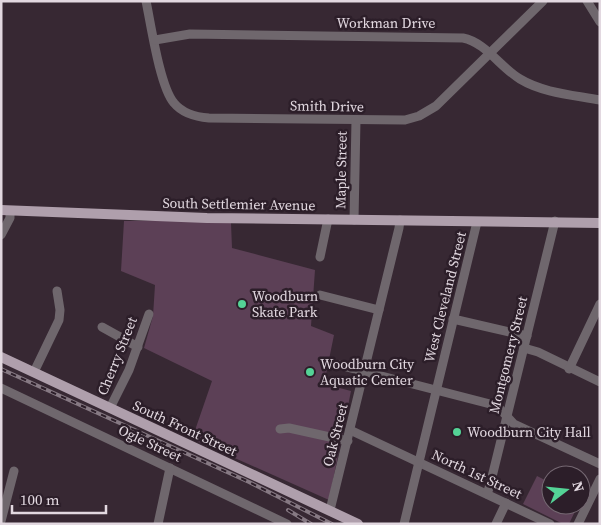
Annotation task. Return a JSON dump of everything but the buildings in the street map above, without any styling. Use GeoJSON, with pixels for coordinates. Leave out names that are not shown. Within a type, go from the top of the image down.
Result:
{"type":"FeatureCollection","features":[{"type":"Feature","properties":{"kind":"main road","name":"South Settlemier Avenue"},"geometry":{"type":"LineString","coordinates":[[6,210],[176,217],[600,223]]}},
{"type":"Feature","properties":{"kind":"main road","name":"South Front Street"},"geometry":{"type":"LineString","coordinates":[[1,357],[358,524]]}},
{"type":"Feature","properties":{"kind":"street","name":"Smith Drive"},"geometry":{"type":"LineString","coordinates":[[146,1],[167,92],[174,103],[190,114],[209,118],[356,120],[405,120],[419,116],[436,106],[543,1]]}},
{"type":"Feature","properties":{"kind":"street"},"geometry":{"type":"LineString","coordinates":[[586,1],[600,22]]}},
{"type":"Feature","properties":{"kind":"street","name":"Workman Drive"},"geometry":{"type":"LineString","coordinates":[[154,40],[172,36],[198,34],[458,37],[472,40],[506,70],[526,82],[540,88],[600,100]]}},
{"type":"Feature","properties":{"kind":"street","name":"Maple Street"},"geometry":{"type":"LineString","coordinates":[[354,220],[356,120]]}},
{"type":"Feature","properties":{"kind":"street"},"geometry":{"type":"LineString","coordinates":[[1,236],[10,218],[6,210]]}},
{"type":"Feature","properties":{"kind":"street"},"geometry":{"type":"LineString","coordinates":[[320,257],[328,219]]}},
{"type":"Feature","properties":{"kind":"street","name":"Oak Street"},"geometry":{"type":"LineString","coordinates":[[330,510],[380,310],[400,220]]}},
{"type":"Feature","properties":{"kind":"street","name":"Montgomery Street"},"geometry":{"type":"LineString","coordinates":[[487,494],[554,221]]}},
{"type":"Feature","properties":{"kind":"street","name":"West Cleveland Street"},"geometry":{"type":"LineString","coordinates":[[404,524],[477,222]]}},
{"type":"Feature","properties":{"kind":"street"},"geometry":{"type":"LineString","coordinates":[[34,372],[59,320],[60,310],[57,291]]}},
{"type":"Feature","properties":{"kind":"street"},"geometry":{"type":"LineString","coordinates":[[320,295],[380,310]]}},
{"type":"Feature","properties":{"kind":"street"},"geometry":{"type":"LineString","coordinates":[[569,369],[600,304]]}},
{"type":"Feature","properties":{"kind":"street","name":"Cherry Street"},"geometry":{"type":"LineString","coordinates":[[110,408],[138,347],[149,314]]}},
{"type":"Feature","properties":{"kind":"street"},"geometry":{"type":"LineString","coordinates":[[453,319],[527,336]]}},
{"type":"Feature","properties":{"kind":"street"},"geometry":{"type":"LineString","coordinates":[[102,327],[138,347]]}},
{"type":"Feature","properties":{"kind":"street"},"geometry":{"type":"LineString","coordinates":[[524,348],[538,352],[569,369],[600,382]]}},
{"type":"Feature","properties":{"kind":"street"},"geometry":{"type":"LineString","coordinates":[[331,363],[494,405],[514,424],[600,464]]}},
{"type":"Feature","properties":{"kind":"street","name":"Ogle Street"},"geometry":{"type":"LineString","coordinates":[[1,388],[287,524]]}},
{"type":"Feature","properties":{"kind":"street"},"geometry":{"type":"LineString","coordinates":[[280,429],[289,428],[348,441]]}},
{"type":"Feature","properties":{"kind":"street","name":"North 1st Street"},"geometry":{"type":"LineString","coordinates":[[350,430],[550,524]]}},
{"type":"Feature","properties":{"kind":"street"},"geometry":{"type":"LineString","coordinates":[[158,524],[170,468]]}},
{"type":"Feature","properties":{"kind":"street"},"geometry":{"type":"LineString","coordinates":[[1,520],[14,471]]}},
{"type":"Feature","properties":{"kind":"street"},"geometry":{"type":"LineString","coordinates":[[578,524],[600,479]]}},
{"type":"Feature","properties":{"kind":"street"},"geometry":{"type":"LineString","coordinates":[[496,524],[506,503]]}},
{"type":"Feature","properties":{"kind":"shaded area"},"geometry":{"type":"Polygon","coordinates":[[[124,221],[231,223],[232,248],[315,270],[311,326],[334,335],[324,384],[351,391],[329,500],[192,439],[212,381],[144,348],[153,316],[155,285],[121,271],[124,221]]]}},
{"type":"Feature","properties":{"kind":"shaded area"},"geometry":{"type":"Polygon","coordinates":[[[537,476],[541,478],[541,513],[523,504],[537,476]]]}},
{"type":"Feature","properties":{"kind":"shaded area"},"geometry":{"type":"Polygon","coordinates":[[[545,515],[573,515],[569,524],[563,524],[545,515]]]}},
{"type":"Feature","properties":{"kind":"railway"},"geometry":{"type":"LineString","coordinates":[[1,369],[249,482],[332,524]]}},
{"type":"Feature","properties":{"kind":"railway"},"geometry":{"type":"LineString","coordinates":[[288,510],[311,524]]}},
{"type":"Feature","properties":{"kind":"place","name":"Woodburn Skate Park"},"geometry":{"type":"Point","coordinates":[242,304]}},
{"type":"Feature","properties":{"kind":"place","name":"Woodburn City Aquatic Center"},"geometry":{"type":"Point","coordinates":[310,372]}},
{"type":"Feature","properties":{"kind":"place","name":"Woodburn City Hall"},"geometry":{"type":"Point","coordinates":[457,432]}}]}
